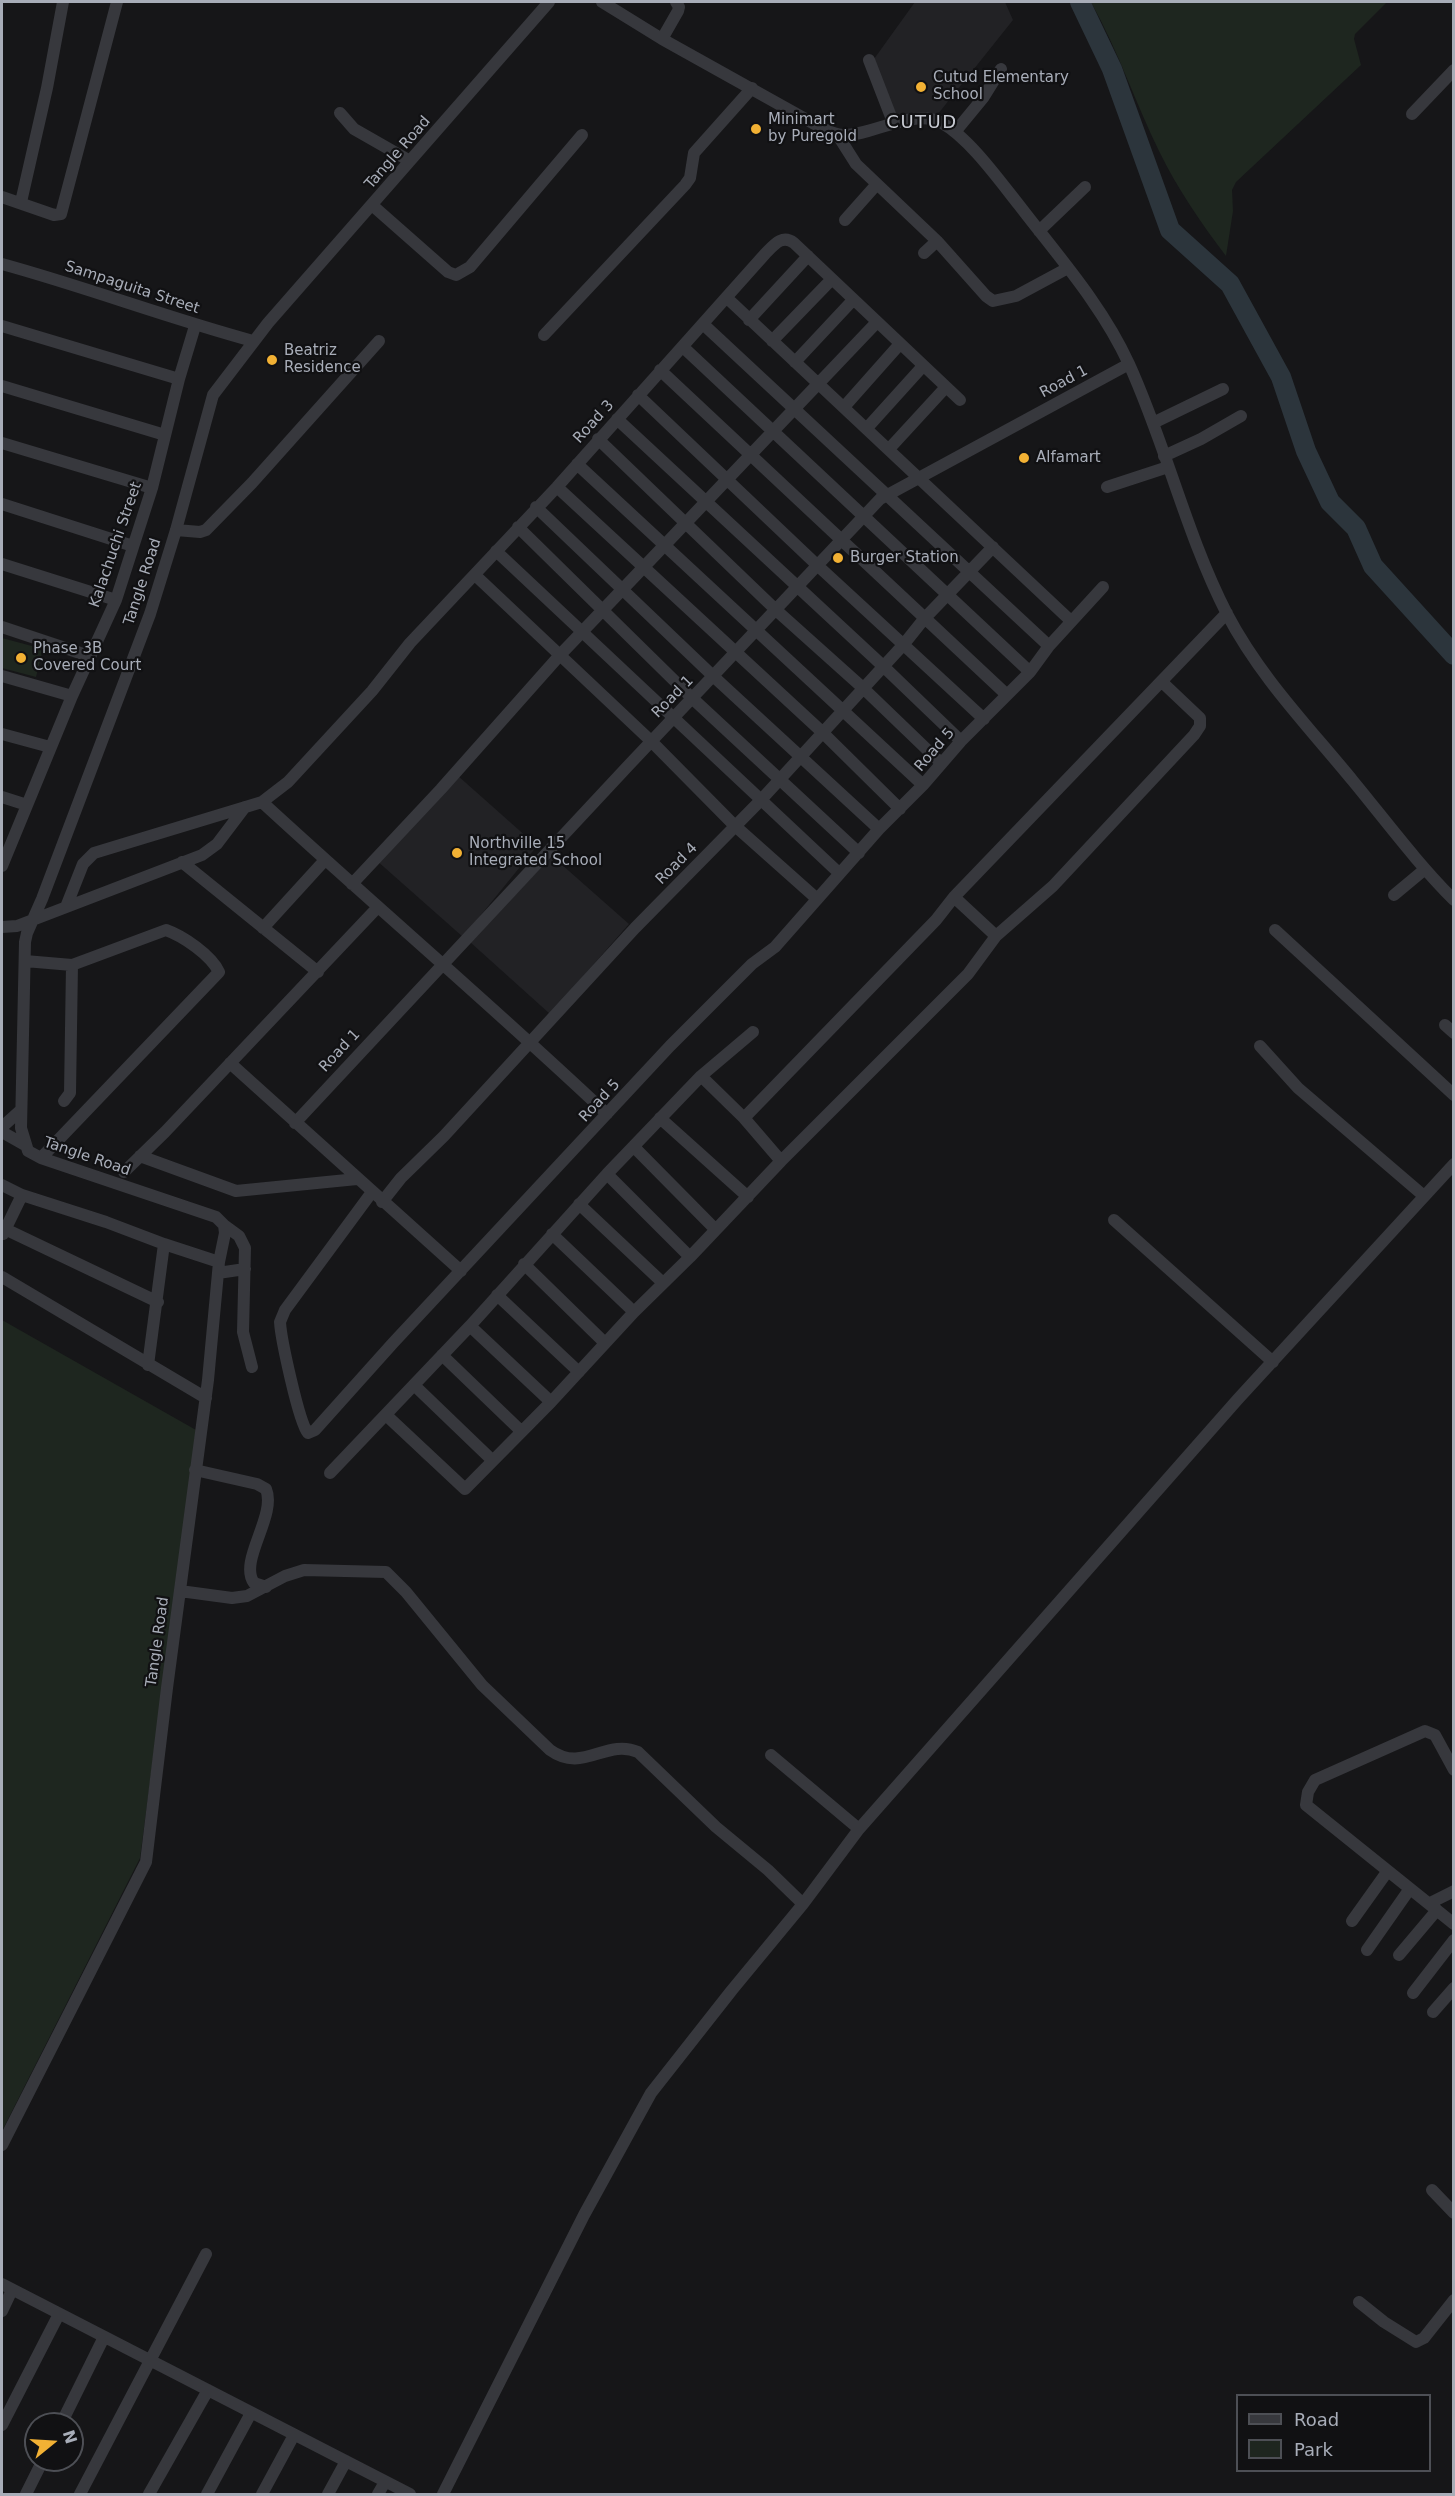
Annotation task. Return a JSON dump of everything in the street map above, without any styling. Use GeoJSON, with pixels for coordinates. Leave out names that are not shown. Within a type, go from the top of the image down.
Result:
{"type":"FeatureCollection","features":[{"type":"Feature","properties":{"kind":"street"},"geometry":{"type":"LineString","coordinates":[[21,202],[47,88],[63,2]]}},
{"type":"Feature","properties":{"kind":"street"},"geometry":{"type":"LineString","coordinates":[[2,198],[21,202],[54,215],[61,214],[117,2]]}},
{"type":"Feature","properties":{"kind":"street","name":"Tangle Road"},"geometry":{"type":"LineString","coordinates":[[2,2145],[146,1862],[225,1233],[224,1225],[216,1217],[41,1158],[28,1150],[21,1128],[25,942],[150,614],[213,395],[253,341],[549,2]]}},
{"type":"Feature","properties":{"kind":"street"},"geometry":{"type":"LineString","coordinates":[[602,2],[662,39],[818,126],[837,134],[851,134],[893,122],[937,120],[955,132],[997,177],[1103,316],[1129,364],[1203,560],[1227,613],[1245,645],[1278,693],[1348,775],[1424,870],[1454,900]]}},
{"type":"Feature","properties":{"kind":"street"},"geometry":{"type":"LineString","coordinates":[[662,39],[678,11],[679,7],[676,2]]}},
{"type":"Feature","properties":{"kind":"street"},"geometry":{"type":"LineString","coordinates":[[869,60],[893,122]]}},
{"type":"Feature","properties":{"kind":"street"},"geometry":{"type":"LineString","coordinates":[[955,132],[983,98],[1001,69]]}},
{"type":"Feature","properties":{"kind":"street"},"geometry":{"type":"LineString","coordinates":[[1412,114],[1454,70]]}},
{"type":"Feature","properties":{"kind":"street"},"geometry":{"type":"LineString","coordinates":[[544,335],[685,185],[690,178],[694,153],[752,88]]}},
{"type":"Feature","properties":{"kind":"street"},"geometry":{"type":"LineString","coordinates":[[340,113],[354,129],[410,160]]}},
{"type":"Feature","properties":{"kind":"street"},"geometry":{"type":"LineString","coordinates":[[837,134],[856,164],[937,241],[993,301],[1016,296],[1068,268]]}},
{"type":"Feature","properties":{"kind":"street"},"geometry":{"type":"LineString","coordinates":[[372,205],[448,272],[456,275],[462,273],[470,267],[582,135]]}},
{"type":"Feature","properties":{"kind":"street"},"geometry":{"type":"LineString","coordinates":[[845,220],[877,184]]}},
{"type":"Feature","properties":{"kind":"street"},"geometry":{"type":"LineString","coordinates":[[1039,231],[1085,188]]}},
{"type":"Feature","properties":{"kind":"street","name":"Road 3"},"geometry":{"type":"LineString","coordinates":[[262,802],[288,782],[331,737],[410,643],[557,487],[660,370],[780,240],[791,240],[899,345],[960,400]]}},
{"type":"Feature","properties":{"kind":"street"},"geometry":{"type":"LineString","coordinates":[[924,253],[937,241]]}},
{"type":"Feature","properties":{"kind":"street"},"geometry":{"type":"LineString","coordinates":[[749,320],[808,256]]}},
{"type":"Feature","properties":{"kind":"street","name":"Sampaguita Street"},"geometry":{"type":"LineString","coordinates":[[2,264],[50,277],[195,326],[253,341]]}},
{"type":"Feature","properties":{"kind":"street"},"geometry":{"type":"LineString","coordinates":[[772,341],[831,280]]}},
{"type":"Feature","properties":{"kind":"street"},"geometry":{"type":"LineString","coordinates":[[727,298],[1071,621]]}},
{"type":"Feature","properties":{"kind":"street"},"geometry":{"type":"LineString","coordinates":[[795,362],[852,300]]}},
{"type":"Feature","properties":{"kind":"street"},"geometry":{"type":"LineString","coordinates":[[352,884],[441,789],[560,655],[877,322]]}},
{"type":"Feature","properties":{"kind":"street"},"geometry":{"type":"LineString","coordinates":[[703,324],[1049,646]]}},
{"type":"Feature","properties":{"kind":"street"},"geometry":{"type":"LineString","coordinates":[[2,326],[179,379]]}},
{"type":"Feature","properties":{"kind":"street","name":"Kalachuchi Street"},"geometry":{"type":"LineString","coordinates":[[2,866],[89,656],[116,600],[152,488],[179,379],[195,326]]}},
{"type":"Feature","properties":{"kind":"street"},"geometry":{"type":"LineString","coordinates":[[176,530],[200,532],[206,530],[252,483],[379,341]]}},
{"type":"Feature","properties":{"kind":"street"},"geometry":{"type":"LineString","coordinates":[[844,407],[899,345]]}},
{"type":"Feature","properties":{"kind":"street"},"geometry":{"type":"LineString","coordinates":[[683,346],[1030,672]]}},
{"type":"Feature","properties":{"kind":"street","name":"Road 1"},"geometry":{"type":"LineString","coordinates":[[295,1123],[880,499],[1129,364]]}},
{"type":"Feature","properties":{"kind":"street"},"geometry":{"type":"LineString","coordinates":[[867,428],[923,366]]}},
{"type":"Feature","properties":{"kind":"street"},"geometry":{"type":"LineString","coordinates":[[660,370],[1007,695]]}},
{"type":"Feature","properties":{"kind":"street"},"geometry":{"type":"LineString","coordinates":[[2,386],[165,435]]}},
{"type":"Feature","properties":{"kind":"street"},"geometry":{"type":"LineString","coordinates":[[889,449],[946,387]]}},
{"type":"Feature","properties":{"kind":"street"},"geometry":{"type":"LineString","coordinates":[[1153,423],[1222,389]]}},
{"type":"Feature","properties":{"kind":"street"},"geometry":{"type":"LineString","coordinates":[[638,395],[984,719]]}},
{"type":"Feature","properties":{"kind":"street"},"geometry":{"type":"LineString","coordinates":[[1107,487],[1166,461],[1241,416]]}},
{"type":"Feature","properties":{"kind":"street"},"geometry":{"type":"LineString","coordinates":[[618,419],[961,741]]}},
{"type":"Feature","properties":{"kind":"street"},"geometry":{"type":"LineString","coordinates":[[598,440],[941,763]]}},
{"type":"Feature","properties":{"kind":"street"},"geometry":{"type":"LineString","coordinates":[[2,443],[152,488]]}},
{"type":"Feature","properties":{"kind":"street"},"geometry":{"type":"LineString","coordinates":[[577,464],[923,785]]}},
{"type":"Feature","properties":{"kind":"street"},"geometry":{"type":"LineString","coordinates":[[557,487],[821,731],[900,809]]}},
{"type":"Feature","properties":{"kind":"street"},"geometry":{"type":"LineString","coordinates":[[2,504],[133,546]]}},
{"type":"Feature","properties":{"kind":"street"},"geometry":{"type":"LineString","coordinates":[[536,507],[713,676],[879,829]]}},
{"type":"Feature","properties":{"kind":"street"},"geometry":{"type":"LineString","coordinates":[[518,527],[692,698],[859,853]]}},
{"type":"Feature","properties":{"kind":"street","name":"Road 4"},"geometry":{"type":"LineString","coordinates":[[382,1202],[401,1178],[444,1136],[635,927],[760,801],[821,731],[993,547]]}},
{"type":"Feature","properties":{"kind":"street"},"geometry":{"type":"LineString","coordinates":[[496,551],[581,634],[839,873]]}},
{"type":"Feature","properties":{"kind":"street"},"geometry":{"type":"LineString","coordinates":[[2,564],[116,600]]}},
{"type":"Feature","properties":{"kind":"street"},"geometry":{"type":"LineString","coordinates":[[475,575],[651,741],[734,825],[816,898]]}},
{"type":"Feature","properties":{"kind":"street","name":"Road 5"},"geometry":{"type":"LineString","coordinates":[[372,1192],[289,1304],[280,1322],[297,1405],[306,1432],[315,1431],[460,1271],[713,1002],[752,964],[775,947],[879,829],[923,785],[961,741],[1030,672],[1049,646],[1103,587]]}},
{"type":"Feature","properties":{"kind":"street"},"geometry":{"type":"LineString","coordinates":[[744,1118],[936,920],[954,897],[1227,613]]}},
{"type":"Feature","properties":{"kind":"street"},"geometry":{"type":"LineString","coordinates":[[2,627],[89,656]]}},
{"type":"Feature","properties":{"kind":"street"},"geometry":{"type":"LineString","coordinates":[[2,676],[72,696]]}},
{"type":"Feature","properties":{"kind":"street"},"geometry":{"type":"LineString","coordinates":[[386,1415],[465,1489],[552,1402],[634,1312],[781,1161],[968,974],[996,936],[1053,886],[1200,726],[1200,718],[1162,682]]}},
{"type":"Feature","properties":{"kind":"street"},"geometry":{"type":"LineString","coordinates":[[2,734],[50,747]]}},
{"type":"Feature","properties":{"kind":"street"},"geometry":{"type":"LineString","coordinates":[[2,797],[27,805]]}},
{"type":"Feature","properties":{"kind":"street"},"geometry":{"type":"LineString","coordinates":[[66,908],[83,864],[94,853],[262,802],[377,908],[443,963],[531,1042],[607,1114]]}},
{"type":"Feature","properties":{"kind":"street"},"geometry":{"type":"LineString","coordinates":[[2,927],[17,926],[202,855],[218,844],[245,807]]}},
{"type":"Feature","properties":{"kind":"street"},"geometry":{"type":"LineString","coordinates":[[263,928],[326,860]]}},
{"type":"Feature","properties":{"kind":"street"},"geometry":{"type":"LineString","coordinates":[[182,862],[318,972]]}},
{"type":"Feature","properties":{"kind":"street"},"geometry":{"type":"LineString","coordinates":[[1394,895],[1424,870]]}},
{"type":"Feature","properties":{"kind":"street"},"geometry":{"type":"LineString","coordinates":[[954,897],[996,936]]}},
{"type":"Feature","properties":{"kind":"street"},"geometry":{"type":"LineString","coordinates":[[124,1172],[377,908]]}},
{"type":"Feature","properties":{"kind":"street"},"geometry":{"type":"LineString","coordinates":[[25,961],[72,965],[166,930],[176,934],[207,958],[219,972],[41,1158]]}},
{"type":"Feature","properties":{"kind":"street"},"geometry":{"type":"LineString","coordinates":[[1275,930],[1454,1095]]}},
{"type":"Feature","properties":{"kind":"street"},"geometry":{"type":"LineString","coordinates":[[64,1101],[70,1093],[72,965]]}},
{"type":"Feature","properties":{"kind":"street"},"geometry":{"type":"LineString","coordinates":[[330,1473],[470,1326],[524,1264],[660,1118],[701,1076],[753,1032]]}},
{"type":"Feature","properties":{"kind":"street"},"geometry":{"type":"LineString","coordinates":[[1260,1046],[1298,1088],[1424,1196]]}},
{"type":"Feature","properties":{"kind":"street"},"geometry":{"type":"LineString","coordinates":[[230,1063],[460,1271]]}},
{"type":"Feature","properties":{"kind":"street"},"geometry":{"type":"LineString","coordinates":[[701,1076],[744,1118],[781,1161]]}},
{"type":"Feature","properties":{"kind":"street"},"geometry":{"type":"LineString","coordinates":[[2,1127],[21,1110]]}},
{"type":"Feature","properties":{"kind":"street"},"geometry":{"type":"LineString","coordinates":[[660,1118],[748,1197]]}},
{"type":"Feature","properties":{"kind":"street"},"geometry":{"type":"LineString","coordinates":[[2,1132],[25,1145]]}},
{"type":"Feature","properties":{"kind":"street"},"geometry":{"type":"LineString","coordinates":[[634,1147],[715,1229]]}},
{"type":"Feature","properties":{"kind":"street"},"geometry":{"type":"LineString","coordinates":[[141,1155],[236,1191],[357,1179]]}},
{"type":"Feature","properties":{"kind":"street"},"geometry":{"type":"LineString","coordinates":[[443,2494],[584,2215],[651,2092],[803,1904],[859,1829],[1273,1362],[1454,1164]]}},
{"type":"Feature","properties":{"kind":"street"},"geometry":{"type":"LineString","coordinates":[[607,1174],[690,1257]]}},
{"type":"Feature","properties":{"kind":"street"},"geometry":{"type":"LineString","coordinates":[[2,1185],[22,1195],[106,1222],[164,1244],[219,1268],[245,1269]]}},
{"type":"Feature","properties":{"kind":"street"},"geometry":{"type":"LineString","coordinates":[[22,1195],[3,1233],[158,1302]]}},
{"type":"Feature","properties":{"kind":"street"},"geometry":{"type":"LineString","coordinates":[[579,1204],[663,1283]]}},
{"type":"Feature","properties":{"kind":"street"},"geometry":{"type":"LineString","coordinates":[[1114,1220],[1273,1362]]}},
{"type":"Feature","properties":{"kind":"street"},"geometry":{"type":"LineString","coordinates":[[224,1225],[233,1230],[243,1241],[245,1269],[243,1332],[252,1367]]}},
{"type":"Feature","properties":{"kind":"street"},"geometry":{"type":"LineString","coordinates":[[552,1234],[634,1312]]}},
{"type":"Feature","properties":{"kind":"street"},"geometry":{"type":"LineString","coordinates":[[148,1365],[164,1244]]}},
{"type":"Feature","properties":{"kind":"street"},"geometry":{"type":"LineString","coordinates":[[524,1264],[605,1343]]}},
{"type":"Feature","properties":{"kind":"street"},"geometry":{"type":"LineString","coordinates":[[2,1277],[206,1398]]}},
{"type":"Feature","properties":{"kind":"street"},"geometry":{"type":"LineString","coordinates":[[498,1294],[579,1372]]}},
{"type":"Feature","properties":{"kind":"street"},"geometry":{"type":"LineString","coordinates":[[470,1326],[552,1402]]}},
{"type":"Feature","properties":{"kind":"street"},"geometry":{"type":"LineString","coordinates":[[442,1355],[521,1431]]}},
{"type":"Feature","properties":{"kind":"street"},"geometry":{"type":"LineString","coordinates":[[414,1385],[492,1460]]}},
{"type":"Feature","properties":{"kind":"street"},"geometry":{"type":"LineString","coordinates":[[195,1470],[261,1485],[266,1489],[268,1503],[250,1570],[254,1582],[266,1587]]}},
{"type":"Feature","properties":{"kind":"street"},"geometry":{"type":"LineString","coordinates":[[180,1591],[232,1598],[247,1596],[285,1576],[304,1570],[382,1571],[390,1574],[482,1685],[550,1750],[571,1760],[622,1748],[638,1752],[716,1827],[759,1862],[803,1904]]}},
{"type":"Feature","properties":{"kind":"street"},"geometry":{"type":"LineString","coordinates":[[1454,1770],[1435,1735],[1425,1731],[1326,1774],[1311,1785],[1306,1805],[1454,1924]]}},
{"type":"Feature","properties":{"kind":"street"},"geometry":{"type":"LineString","coordinates":[[771,1755],[859,1829]]}},
{"type":"Feature","properties":{"kind":"street"},"geometry":{"type":"LineString","coordinates":[[1352,1921],[1387,1872]]}},
{"type":"Feature","properties":{"kind":"street"},"geometry":{"type":"LineString","coordinates":[[1367,1950],[1409,1890]]}},
{"type":"Feature","properties":{"kind":"street"},"geometry":{"type":"LineString","coordinates":[[1399,1955],[1433,1907],[1454,1891]]}},
{"type":"Feature","properties":{"kind":"street"},"geometry":{"type":"LineString","coordinates":[[1413,1993],[1454,1940]]}},
{"type":"Feature","properties":{"kind":"street"},"geometry":{"type":"LineString","coordinates":[[1433,2012],[1454,1988]]}},
{"type":"Feature","properties":{"kind":"street"},"geometry":{"type":"LineString","coordinates":[[1432,2190],[1454,2213]]}},
{"type":"Feature","properties":{"kind":"street"},"geometry":{"type":"LineString","coordinates":[[80,2494],[206,2254]]}},
{"type":"Feature","properties":{"kind":"street"},"geometry":{"type":"LineString","coordinates":[[2,2311],[7,2287],[410,2494]]}},
{"type":"Feature","properties":{"kind":"street"},"geometry":{"type":"LineString","coordinates":[[1359,2302],[1384,2322],[1416,2342],[1424,2338],[1454,2300]]}},
{"type":"Feature","properties":{"kind":"street"},"geometry":{"type":"LineString","coordinates":[[2,2425],[59,2314]]}},
{"type":"Feature","properties":{"kind":"street"},"geometry":{"type":"LineString","coordinates":[[67,2412],[104,2337]]}},
{"type":"Feature","properties":{"kind":"street"},"geometry":{"type":"LineString","coordinates":[[149,2494],[208,2390]]}},
{"type":"Feature","properties":{"kind":"street"},"geometry":{"type":"LineString","coordinates":[[207,2494],[251,2413]]}},
{"type":"Feature","properties":{"kind":"street"},"geometry":{"type":"LineString","coordinates":[[262,2494],[294,2435]]}},
{"type":"Feature","properties":{"kind":"street"},"geometry":{"type":"LineString","coordinates":[[328,2494],[346,2461]]}},
{"type":"Feature","properties":{"kind":"street"},"geometry":{"type":"LineString","coordinates":[[26,2494],[37,2472]]}},
{"type":"Feature","properties":{"kind":"street"},"geometry":{"type":"LineString","coordinates":[[378,2494],[385,2482]]}},
{"type":"Feature","properties":{"kind":"shaded area","name":"Cutud Elementary School"},"geometry":{"type":"Polygon","coordinates":[[[915,2],[1005,2],[1013,20],[938,114],[894,119],[874,59],[915,2]]]}},
{"type":"Feature","properties":{"kind":"shaded area","name":"Northville 15 Integrated School"},"geometry":{"type":"Polygon","coordinates":[[[457,775],[537,846],[463,937],[376,860],[457,775]]]}},
{"type":"Feature","properties":{"kind":"shaded area","name":"Northville 15 Integrated School"},"geometry":{"type":"Polygon","coordinates":[[[552,856],[629,924],[550,1014],[470,942],[552,856]]]}},
{"type":"Feature","properties":{"kind":"green space"},"geometry":{"type":"Polygon","coordinates":[[[1091,2],[1387,2],[1355,34],[1354,39],[1361,65],[1236,182],[1232,190],[1233,211],[1226,256],[1190,205],[1166,165],[1091,2]]]}},
{"type":"Feature","properties":{"kind":"green space","name":"Phase 3B Covered Court"},"geometry":{"type":"Polygon","coordinates":[[[2,638],[43,649],[36,677],[2,668],[2,638]]]}},
{"type":"Feature","properties":{"kind":"green space"},"geometry":{"type":"Polygon","coordinates":[[[2,1320],[196,1430],[140,1858],[2,2131],[2,1320]]]}},
{"type":"Feature","properties":{"kind":"waterway"},"geometry":{"type":"LineString","coordinates":[[1080,2],[1112,69],[1170,230],[1230,284],[1281,377],[1306,451],[1330,502],[1356,528],[1373,566],[1454,655]]}},
{"type":"Feature","properties":{"kind":"place","name":"Cutud Elementary School"},"geometry":{"type":"Point","coordinates":[921,87]}},
{"type":"Feature","properties":{"kind":"place","name":"Minimart by Puregold"},"geometry":{"type":"Point","coordinates":[756,129]}},
{"type":"Feature","properties":{"kind":"place","name":"Beatriz Residence"},"geometry":{"type":"Point","coordinates":[272,360]}},
{"type":"Feature","properties":{"kind":"place","name":"Alfamart"},"geometry":{"type":"Point","coordinates":[1024,458]}},
{"type":"Feature","properties":{"kind":"place","name":"Burger Station"},"geometry":{"type":"Point","coordinates":[838,558]}},
{"type":"Feature","properties":{"kind":"place","name":"Phase 3B Covered Court"},"geometry":{"type":"Point","coordinates":[21,658]}},
{"type":"Feature","properties":{"kind":"place","name":"Northville 15 Integrated School"},"geometry":{"type":"Point","coordinates":[457,853]}},
{"type":"Feature","properties":{"kind":"district","name":"CUTUD"},"geometry":{"type":"Point","coordinates":[922,123]}}]}
